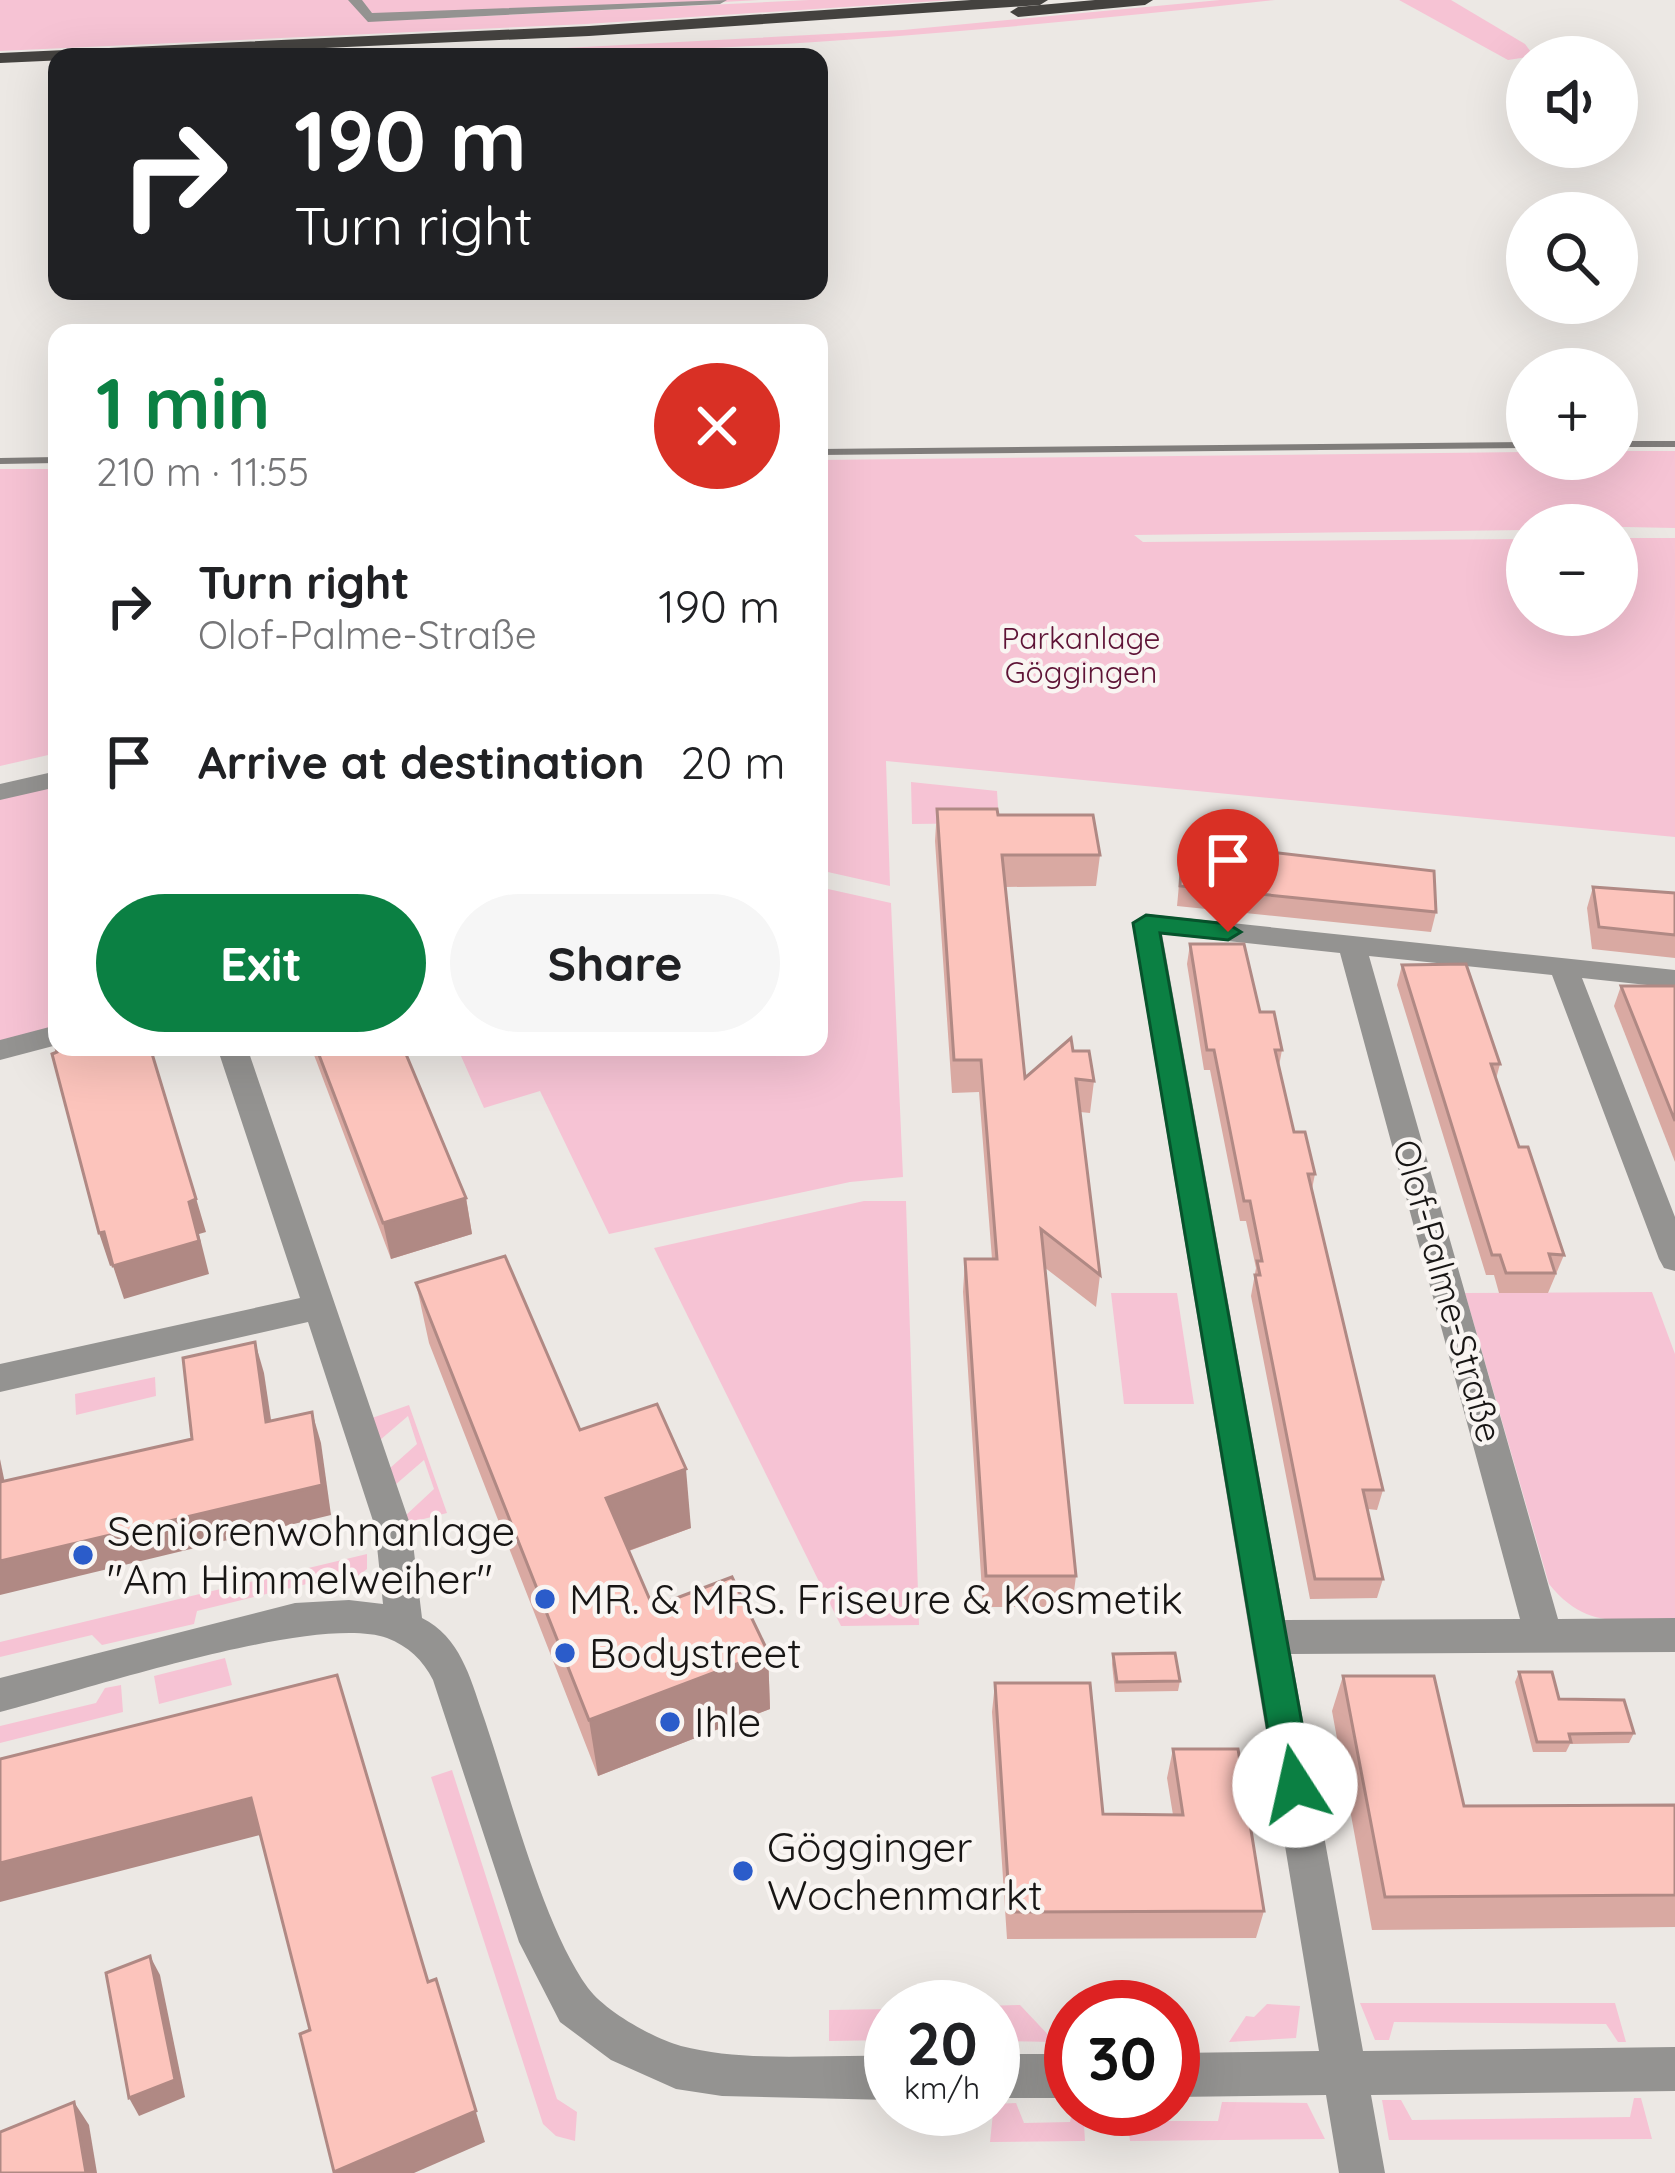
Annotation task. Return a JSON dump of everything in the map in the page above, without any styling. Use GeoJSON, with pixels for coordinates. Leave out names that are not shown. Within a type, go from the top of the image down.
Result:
{"type":"FeatureCollection","features":[{"type":"Feature","properties":{"kind":"highway"},"geometry":{"type":"LineString","coordinates":[[218,48],[589,31],[1040,0]]}},
{"type":"Feature","properties":{"kind":"highway"},"geometry":{"type":"LineString","coordinates":[[419,48],[791,29],[1144,0]]}},
{"type":"Feature","properties":{"kind":"highway"},"geometry":{"type":"LineString","coordinates":[[0,58],[48,56]]}},
{"type":"Feature","properties":{"kind":"highway"},"geometry":{"type":"LineString","coordinates":[[0,68],[48,66]]}},
{"type":"Feature","properties":{"kind":"street"},"geometry":{"type":"LineString","coordinates":[[355,0],[368,18],[720,0]]}},
{"type":"Feature","properties":{"kind":"street"},"geometry":{"type":"LineString","coordinates":[[0,792],[48,781]]}},
{"type":"Feature","properties":{"kind":"street"},"geometry":{"type":"LineString","coordinates":[[1362,2173],[1146,923],[1675,979]]}},
{"type":"Feature","properties":{"kind":"street","name":"Olof-Palme-Straße"},"geometry":{"type":"LineString","coordinates":[[1352,945],[1544,1636]]}},
{"type":"Feature","properties":{"kind":"street"},"geometry":{"type":"LineString","coordinates":[[1563,967],[1675,1259]]}},
{"type":"Feature","properties":{"kind":"street"},"geometry":{"type":"LineString","coordinates":[[0,1050],[48,1037]]}},
{"type":"Feature","properties":{"kind":"street"},"geometry":{"type":"LineString","coordinates":[[235,1056],[396,1540],[404,1629]]}},
{"type":"Feature","properties":{"kind":"street"},"geometry":{"type":"LineString","coordinates":[[0,1378],[319,1307]]}},
{"type":"Feature","properties":{"kind":"street"},"geometry":{"type":"LineString","coordinates":[[0,1695],[295,1619],[344,1614],[404,1629],[435,1647],[452,1680],[540,1942],[575,2007],[627,2044],[676,2067],[722,2074],[864,2077]]}},
{"type":"Feature","properties":{"kind":"street"},"geometry":{"type":"LineString","coordinates":[[1270,1637],[1675,1635]]}},
{"type":"Feature","properties":{"kind":"street"},"geometry":{"type":"LineString","coordinates":[[1200,2074],[1675,2069]]}},
{"type":"Feature","properties":{"kind":"green space"},"geometry":{"type":"Polygon","coordinates":[[[0,0],[759,0],[403,20],[809,0],[952,0],[586,24],[0,51],[0,0]]]}},
{"type":"Feature","properties":{"kind":"green space"},"geometry":{"type":"Polygon","coordinates":[[[1220,0],[1275,0],[837,40],[702,48],[566,48],[903,30],[1220,0]]]}},
{"type":"Feature","properties":{"kind":"green space"},"geometry":{"type":"Polygon","coordinates":[[[1399,0],[1451,0],[1512,36],[1506,36],[1506,59],[1399,0]]]}},
{"type":"Feature","properties":{"kind":"green space","name":"Parkanlage Göggingen"},"geometry":{"type":"Polygon","coordinates":[[[1638,451],[1675,451],[1675,528],[1638,527],[1638,504],[1506,504],[1506,530],[1134,535],[1143,542],[1506,539],[1506,636],[1638,636],[1638,538],[1675,538],[1675,837],[886,761],[890,886],[828,872],[828,460],[1506,452],[1506,480],[1638,480],[1638,451]]]}},
{"type":"Feature","properties":{"kind":"green space"},"geometry":{"type":"Polygon","coordinates":[[[0,469],[48,469],[48,755],[0,766],[0,469]]]}},
{"type":"Feature","properties":{"kind":"green space"},"geometry":{"type":"Polygon","coordinates":[[[911,782],[997,791],[999,823],[912,824],[911,782]]]}},
{"type":"Feature","properties":{"kind":"green space"},"geometry":{"type":"Polygon","coordinates":[[[48,786],[48,1028],[0,1041],[0,798],[48,786]]]}},
{"type":"Feature","properties":{"kind":"green space"},"geometry":{"type":"Polygon","coordinates":[[[828,889],[891,903],[903,1177],[850,1182],[609,1234],[540,1091],[484,1108],[461,1056],[828,1056],[828,889]]]}},
{"type":"Feature","properties":{"kind":"green space"},"geometry":{"type":"Polygon","coordinates":[[[864,1201],[906,1201],[919,1625],[841,1626],[654,1248],[864,1201]]]}},
{"type":"Feature","properties":{"kind":"green space"},"geometry":{"type":"Polygon","coordinates":[[[1652,1292],[1675,1354],[1675,1619],[1606,1619],[1577,1609],[1549,1584],[1465,1293],[1652,1292]]]}},
{"type":"Feature","properties":{"kind":"green space"},"geometry":{"type":"Polygon","coordinates":[[[1111,1293],[1177,1293],[1194,1404],[1124,1404],[1111,1293]]]}},
{"type":"Feature","properties":{"kind":"green space"},"geometry":{"type":"Polygon","coordinates":[[[155,1377],[156,1396],[76,1415],[75,1394],[155,1377]]]}},
{"type":"Feature","properties":{"kind":"green space"},"geometry":{"type":"Polygon","coordinates":[[[409,1405],[447,1513],[408,1523],[405,1516],[434,1489],[424,1460],[395,1485],[389,1469],[417,1444],[408,1416],[380,1440],[372,1418],[409,1405]]]}},
{"type":"Feature","properties":{"kind":"green space"},"geometry":{"type":"Polygon","coordinates":[[[367,1554],[367,1569],[342,1588],[331,1578],[197,1611],[194,1624],[102,1645],[92,1635],[0,1657],[0,1642],[367,1554]]]}},
{"type":"Feature","properties":{"kind":"green space"},"geometry":{"type":"Polygon","coordinates":[[[225,1658],[232,1685],[159,1704],[154,1676],[225,1658]]]}},
{"type":"Feature","properties":{"kind":"green space"},"geometry":{"type":"Polygon","coordinates":[[[121,1685],[123,1712],[0,1743],[0,1726],[96,1703],[105,1688],[121,1685]]]}},
{"type":"Feature","properties":{"kind":"green space"},"geometry":{"type":"Polygon","coordinates":[[[452,1770],[557,2099],[577,2112],[575,2141],[556,2136],[543,2124],[431,1777],[452,1770]]]}},
{"type":"Feature","properties":{"kind":"green space"},"geometry":{"type":"Polygon","coordinates":[[[1360,2003],[1615,2003],[1626,2042],[1618,2042],[1606,2024],[1394,2022],[1389,2040],[1375,2040],[1360,2003]]]}},
{"type":"Feature","properties":{"kind":"green space"},"geometry":{"type":"Polygon","coordinates":[[[1267,2004],[1300,2006],[1296,2038],[1229,2042],[1246,2016],[1254,2017],[1267,2004]]]}},
{"type":"Feature","properties":{"kind":"green space"},"geometry":{"type":"Polygon","coordinates":[[[1020,2005],[1044,2030],[1044,2042],[1020,2041],[1020,2005]]]}},
{"type":"Feature","properties":{"kind":"green space"},"geometry":{"type":"Polygon","coordinates":[[[864,2009],[864,2040],[829,2041],[829,2010],[864,2009]]]}},
{"type":"Feature","properties":{"kind":"green space"},"geometry":{"type":"Polygon","coordinates":[[[1634,2098],[1641,2098],[1652,2139],[1389,2140],[1382,2100],[1401,2100],[1412,2120],[1630,2117],[1634,2098]]]}},
{"type":"Feature","properties":{"kind":"green space"},"geometry":{"type":"Polygon","coordinates":[[[1222,2102],[1307,2103],[1325,2139],[1130,2141],[1129,2136],[1200,2136],[1200,2121],[1218,2121],[1222,2102]]]}},
{"type":"Feature","properties":{"kind":"green space"},"geometry":{"type":"Polygon","coordinates":[[[1020,2113],[1024,2123],[1044,2123],[1044,2136],[1085,2136],[1085,2141],[990,2142],[991,2136],[1020,2136],[1020,2113]]]}},
{"type":"Feature","properties":{"kind":"building"},"geometry":{"type":"Polygon","coordinates":[[[937,809],[997,809],[998,815],[1093,815],[1100,855],[1002,855],[1025,1078],[1071,1038],[1073,1051],[1089,1051],[1094,1081],[1076,1079],[1100,1275],[1041,1229],[1076,1576],[986,1576],[965,1259],[997,1259],[981,1060],[954,1060],[937,809]]]}},
{"type":"Feature","properties":{"kind":"building"},"geometry":{"type":"Polygon","coordinates":[[[1183,842],[1434,871],[1436,912],[1180,886],[1183,842]]]}},
{"type":"Feature","properties":{"kind":"building"},"geometry":{"type":"Polygon","coordinates":[[[1593,887],[1675,893],[1675,935],[1599,927],[1593,887]]]}},
{"type":"Feature","properties":{"kind":"building"},"geometry":{"type":"Polygon","coordinates":[[[1190,944],[1244,944],[1260,1012],[1274,1012],[1282,1050],[1275,1050],[1294,1132],[1305,1132],[1315,1174],[1308,1174],[1383,1490],[1363,1490],[1383,1579],[1315,1579],[1255,1275],[1260,1275],[1257,1261],[1262,1261],[1250,1201],[1244,1201],[1214,1050],[1207,1050],[1190,944]]]}},
{"type":"Feature","properties":{"kind":"building"},"geometry":{"type":"Polygon","coordinates":[[[1466,964],[1500,1064],[1491,1064],[1519,1147],[1528,1147],[1564,1255],[1549,1254],[1555,1273],[1506,1273],[1500,1255],[1492,1255],[1402,965],[1466,964]]]}},
{"type":"Feature","properties":{"kind":"building"},"geometry":{"type":"Polygon","coordinates":[[[1621,986],[1675,986],[1675,1121],[1621,986]]]}},
{"type":"Feature","properties":{"kind":"building"},"geometry":{"type":"Polygon","coordinates":[[[53,1056],[153,1056],[196,1199],[189,1202],[199,1241],[113,1266],[104,1232],[99,1233],[53,1056]]]}},
{"type":"Feature","properties":{"kind":"building"},"geometry":{"type":"Polygon","coordinates":[[[319,1056],[407,1056],[466,1198],[383,1223],[319,1056]]]}},
{"type":"Feature","properties":{"kind":"building"},"geometry":{"type":"Polygon","coordinates":[[[505,1256],[580,1430],[657,1404],[686,1469],[606,1498],[653,1607],[732,1577],[768,1652],[589,1720],[416,1283],[505,1256]]]}},
{"type":"Feature","properties":{"kind":"building"},"geometry":{"type":"Polygon","coordinates":[[[255,1342],[266,1422],[312,1412],[322,1485],[0,1561],[0,1482],[192,1439],[183,1358],[255,1342]]]}},
{"type":"Feature","properties":{"kind":"building"},"geometry":{"type":"Polygon","coordinates":[[[1175,1653],[1180,1681],[1117,1682],[1113,1654],[1175,1653]]]}},
{"type":"Feature","properties":{"kind":"building"},"geometry":{"type":"Polygon","coordinates":[[[1519,1672],[1552,1672],[1559,1699],[1624,1700],[1634,1733],[1569,1734],[1571,1742],[1537,1742],[1519,1672]]]}},
{"type":"Feature","properties":{"kind":"building"},"geometry":{"type":"Polygon","coordinates":[[[337,1675],[428,1982],[436,1979],[476,2111],[334,2172],[300,2034],[310,2030],[251,1798],[0,1863],[0,1759],[337,1675]]]}},
{"type":"Feature","properties":{"kind":"building"},"geometry":{"type":"Polygon","coordinates":[[[1343,1676],[1434,1676],[1464,1806],[1675,1805],[1675,1895],[1385,1897],[1343,1676]]]}},
{"type":"Feature","properties":{"kind":"building"},"geometry":{"type":"Polygon","coordinates":[[[995,1683],[1090,1683],[1103,1814],[1183,1815],[1173,1749],[1238,1749],[1264,1911],[1010,1912],[995,1683]]]}},
{"type":"Feature","properties":{"kind":"building"},"geometry":{"type":"Polygon","coordinates":[[[150,1956],[175,2080],[129,2098],[106,1973],[150,1956]]]}},
{"type":"Feature","properties":{"kind":"building"},"geometry":{"type":"Polygon","coordinates":[[[74,2102],[86,2173],[0,2173],[0,2132],[74,2102]]]}},
{"type":"Feature","properties":{"kind":"railway"},"geometry":{"type":"LineString","coordinates":[[1638,444],[1675,444]]}},
{"type":"Feature","properties":{"kind":"railway"},"geometry":{"type":"LineString","coordinates":[[828,452],[1506,445]]}},
{"type":"Feature","properties":{"kind":"railway"},"geometry":{"type":"LineString","coordinates":[[0,461],[48,460]]}},
{"type":"Feature","properties":{"kind":"place","name":"Seniorenwohnanlage \"Am Himmelweiher\""},"geometry":{"type":"Point","coordinates":[83,1555]}},
{"type":"Feature","properties":{"kind":"place","name":"MR. & MRS. Friseure & Kosmetik"},"geometry":{"type":"Point","coordinates":[545,1599]}},
{"type":"Feature","properties":{"kind":"place","name":"Bodystreet"},"geometry":{"type":"Point","coordinates":[565,1653]}},
{"type":"Feature","properties":{"kind":"place","name":"Ihle"},"geometry":{"type":"Point","coordinates":[670,1722]}},
{"type":"Feature","properties":{"kind":"place","name":"Gögginger Wochenmarkt"},"geometry":{"type":"Point","coordinates":[743,1871]}},
{"type":"Feature","properties":{"kind":"route"},"geometry":{"type":"LineString","coordinates":[[1228,932],[1146,923],[1295,1785]]}}]}
